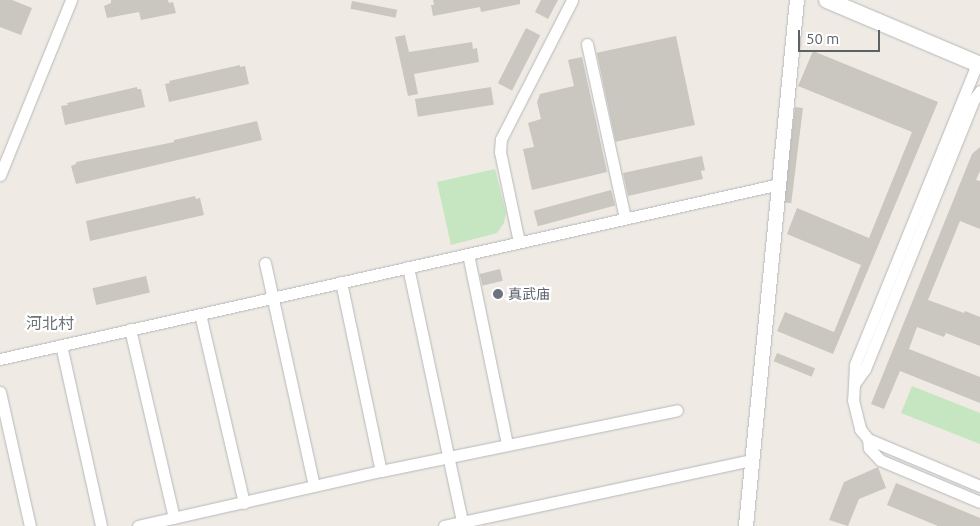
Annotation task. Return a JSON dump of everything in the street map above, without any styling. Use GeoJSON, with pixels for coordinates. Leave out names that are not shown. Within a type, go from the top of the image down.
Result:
{"type":"FeatureCollection","features":[{"type":"Feature","properties":{"kind":"main road"},"geometry":{"type":"LineString","coordinates":[[827,0],[979,62]]}},
{"type":"Feature","properties":{"kind":"street"},"geometry":{"type":"LineString","coordinates":[[0,175],[71,0]]}},
{"type":"Feature","properties":{"kind":"street"},"geometry":{"type":"LineString","coordinates":[[520,242],[500,152],[502,139],[572,0]]}},
{"type":"Feature","properties":{"kind":"street"},"geometry":{"type":"LineString","coordinates":[[746,526],[797,0]]}},
{"type":"Feature","properties":{"kind":"street"},"geometry":{"type":"LineString","coordinates":[[587,44],[625,218]]}},
{"type":"Feature","properties":{"kind":"street"},"geometry":{"type":"LineString","coordinates":[[979,62],[855,365],[853,400],[855,415],[860,429],[868,439],[980,486]]}},
{"type":"Feature","properties":{"kind":"street"},"geometry":{"type":"LineString","coordinates":[[854,384],[865,369],[974,99],[980,91]]}},
{"type":"Feature","properties":{"kind":"street"},"geometry":{"type":"LineString","coordinates":[[0,358],[780,184]]}},
{"type":"Feature","properties":{"kind":"street"},"geometry":{"type":"LineString","coordinates":[[468,254],[507,444]]}},
{"type":"Feature","properties":{"kind":"street"},"geometry":{"type":"LineString","coordinates":[[265,263],[314,486]]}},
{"type":"Feature","properties":{"kind":"street"},"geometry":{"type":"LineString","coordinates":[[408,267],[462,522]]}},
{"type":"Feature","properties":{"kind":"street"},"geometry":{"type":"LineString","coordinates":[[341,282],[381,471]]}},
{"type":"Feature","properties":{"kind":"street"},"geometry":{"type":"LineString","coordinates":[[200,314],[244,502]]}},
{"type":"Feature","properties":{"kind":"street"},"geometry":{"type":"LineString","coordinates":[[130,329],[174,518]]}},
{"type":"Feature","properties":{"kind":"street"},"geometry":{"type":"LineString","coordinates":[[61,345],[101,526]]}},
{"type":"Feature","properties":{"kind":"street"},"geometry":{"type":"LineString","coordinates":[[0,392],[30,526]]}},
{"type":"Feature","properties":{"kind":"street"},"geometry":{"type":"LineString","coordinates":[[138,526],[381,471],[676,410]]}},
{"type":"Feature","properties":{"kind":"street"},"geometry":{"type":"LineString","coordinates":[[868,439],[868,448],[880,460],[980,502]]}},
{"type":"Feature","properties":{"kind":"street"},"geometry":{"type":"LineString","coordinates":[[444,526],[752,460]]}},
{"type":"Feature","properties":{"kind":"green space"},"geometry":{"type":"Polygon","coordinates":[[[495,169],[506,213],[504,223],[497,233],[451,245],[437,182],[495,169]]]}},
{"type":"Feature","properties":{"kind":"green space"},"geometry":{"type":"Polygon","coordinates":[[[912,386],[980,413],[980,444],[901,413],[912,386]]]}},
{"type":"Feature","properties":{"kind":"building"},"geometry":{"type":"Polygon","coordinates":[[[0,0],[12,0],[32,8],[21,35],[0,27],[0,0]]]}},
{"type":"Feature","properties":{"kind":"building"},"geometry":{"type":"Polygon","coordinates":[[[111,0],[168,0],[169,3],[173,2],[176,13],[141,20],[139,12],[107,18],[104,6],[111,3],[111,0]]]}},
{"type":"Feature","properties":{"kind":"building"},"geometry":{"type":"Polygon","coordinates":[[[433,0],[520,0],[520,4],[481,12],[480,7],[433,16],[431,5],[434,5],[433,0]]]}},
{"type":"Feature","properties":{"kind":"building"},"geometry":{"type":"Polygon","coordinates":[[[541,0],[558,0],[548,19],[535,12],[541,0]]]}},
{"type":"Feature","properties":{"kind":"building"},"geometry":{"type":"Polygon","coordinates":[[[352,1],[397,10],[396,18],[350,9],[352,1]]]}},
{"type":"Feature","properties":{"kind":"building"},"geometry":{"type":"Polygon","coordinates":[[[526,28],[540,35],[512,91],[498,83],[526,28]]]}},
{"type":"Feature","properties":{"kind":"building"},"geometry":{"type":"Polygon","coordinates":[[[405,35],[409,52],[472,42],[473,49],[477,48],[479,62],[414,74],[418,94],[408,96],[395,37],[405,35]]]}},
{"type":"Feature","properties":{"kind":"building"},"geometry":{"type":"Polygon","coordinates":[[[676,36],[695,125],[616,142],[597,53],[676,36]]]}},
{"type":"Feature","properties":{"kind":"building"},"geometry":{"type":"Polygon","coordinates":[[[813,51],[938,102],[833,354],[777,331],[785,312],[834,332],[861,265],[787,234],[797,208],[869,238],[912,132],[798,86],[813,51]]]}},
{"type":"Feature","properties":{"kind":"building"},"geometry":{"type":"Polygon","coordinates":[[[582,57],[607,172],[532,190],[523,149],[534,147],[528,123],[541,119],[537,102],[540,94],[574,86],[568,60],[582,57]]]}},
{"type":"Feature","properties":{"kind":"building"},"geometry":{"type":"Polygon","coordinates":[[[240,65],[240,67],[245,66],[249,84],[169,102],[165,84],[170,83],[169,81],[240,65]]]}},
{"type":"Feature","properties":{"kind":"building"},"geometry":{"type":"Polygon","coordinates":[[[137,87],[137,89],[141,89],[145,107],[65,125],[61,106],[137,87]]]}},
{"type":"Feature","properties":{"kind":"building"},"geometry":{"type":"Polygon","coordinates":[[[491,87],[494,105],[418,117],[415,99],[491,87]]]}},
{"type":"Feature","properties":{"kind":"building"},"geometry":{"type":"Polygon","coordinates":[[[795,107],[803,108],[791,203],[783,202],[795,107]]]}},
{"type":"Feature","properties":{"kind":"building"},"geometry":{"type":"Polygon","coordinates":[[[257,121],[262,140],[76,184],[71,166],[76,164],[76,162],[174,142],[174,140],[257,121]]]}},
{"type":"Feature","properties":{"kind":"building"},"geometry":{"type":"Polygon","coordinates":[[[980,147],[980,171],[976,180],[980,181],[980,229],[960,221],[928,300],[980,317],[980,346],[946,333],[944,337],[917,327],[909,349],[980,377],[980,403],[900,371],[884,409],[871,404],[972,154],[980,147]]]}},
{"type":"Feature","properties":{"kind":"building"},"geometry":{"type":"Polygon","coordinates":[[[702,156],[705,170],[701,171],[703,179],[628,196],[623,173],[702,156]]]}},
{"type":"Feature","properties":{"kind":"building"},"geometry":{"type":"Polygon","coordinates":[[[611,190],[615,205],[538,226],[534,211],[611,190]]]}},
{"type":"Feature","properties":{"kind":"building"},"geometry":{"type":"Polygon","coordinates":[[[195,196],[196,199],[200,198],[204,215],[90,241],[86,221],[195,196]]]}},
{"type":"Feature","properties":{"kind":"building"},"geometry":{"type":"Polygon","coordinates":[[[500,269],[503,281],[483,286],[480,274],[500,269]]]}},
{"type":"Feature","properties":{"kind":"building"},"geometry":{"type":"Polygon","coordinates":[[[146,276],[150,293],[96,305],[92,288],[146,276]]]}},
{"type":"Feature","properties":{"kind":"building"},"geometry":{"type":"Polygon","coordinates":[[[777,353],[815,368],[812,377],[774,361],[777,353]]]}},
{"type":"Feature","properties":{"kind":"building"},"geometry":{"type":"Polygon","coordinates":[[[878,467],[886,488],[859,499],[848,526],[829,520],[844,482],[878,467]]]}},
{"type":"Feature","properties":{"kind":"building"},"geometry":{"type":"Polygon","coordinates":[[[896,483],[980,518],[980,526],[938,526],[887,505],[896,483]]]}},
{"type":"Feature","properties":{"kind":"place","name":"真武庙"},"geometry":{"type":"Point","coordinates":[498,294]}},
{"type":"Feature","properties":{"kind":"district","name":"河北村"},"geometry":{"type":"Point","coordinates":[50,323]}}]}
